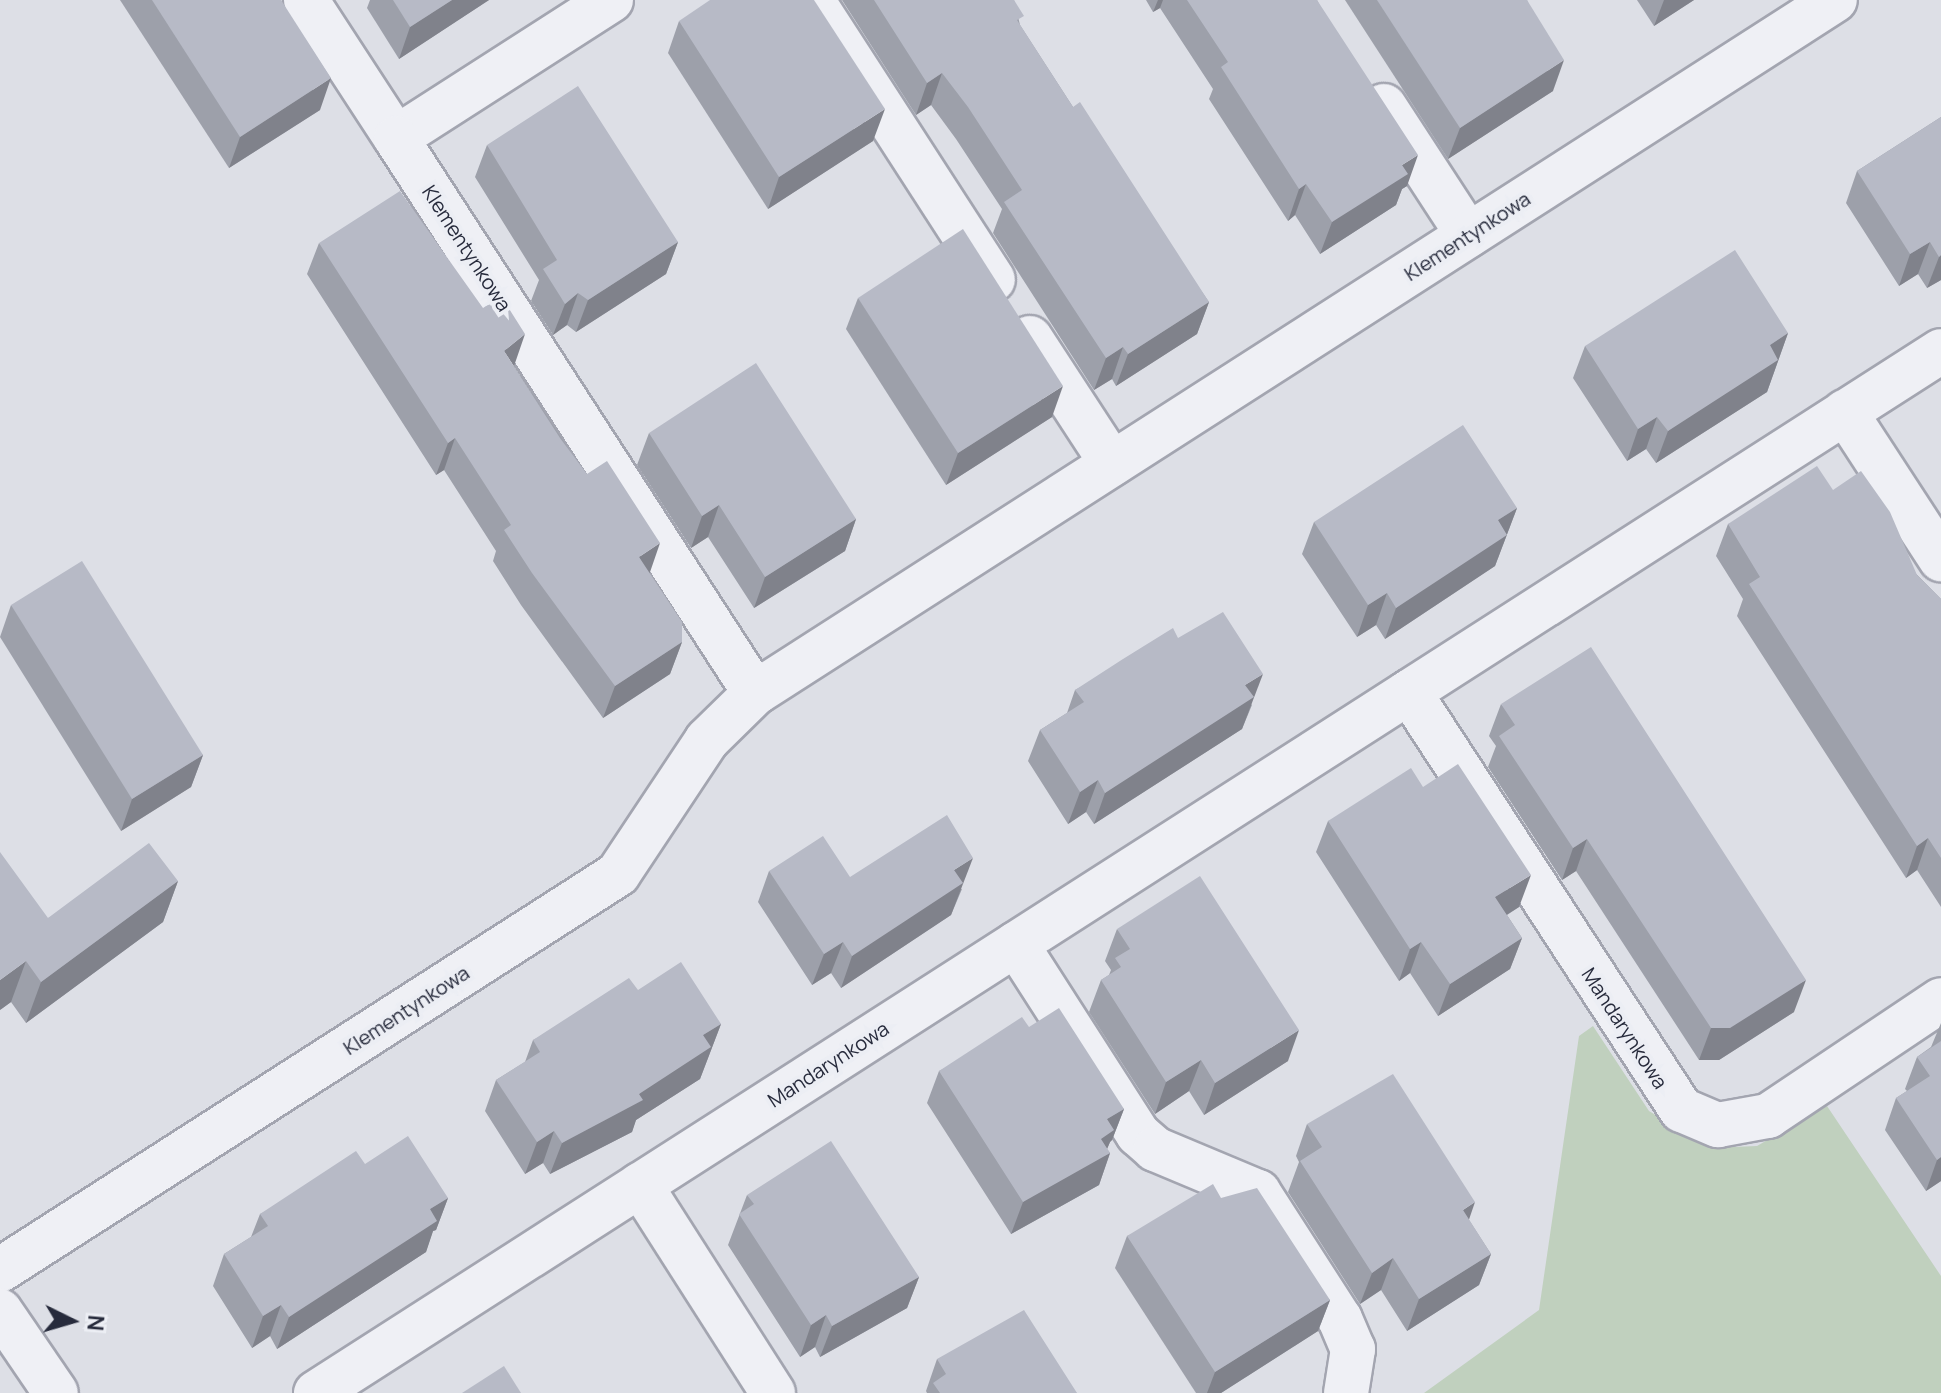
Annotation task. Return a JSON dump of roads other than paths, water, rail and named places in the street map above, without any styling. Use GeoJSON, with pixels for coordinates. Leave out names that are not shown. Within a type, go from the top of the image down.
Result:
{"type":"FeatureCollection","features":[{"type":"Feature","properties":{"kind":"street","name":"Klementynkowa"},"geometry":{"type":"LineString","coordinates":[[306,0],[755,693]]}},
{"type":"Feature","properties":{"kind":"street"},"geometry":{"type":"LineString","coordinates":[[396,138],[611,0]]}},
{"type":"Feature","properties":{"kind":"street"},"geometry":{"type":"LineString","coordinates":[[812,0],[1112,464]]}},
{"type":"Feature","properties":{"kind":"street","name":"Klementynkowa"},"geometry":{"type":"LineString","coordinates":[[0,1270],[618,874],[707,740],[755,693],[1825,3]]}},
{"type":"Feature","properties":{"kind":"street"},"geometry":{"type":"LineString","coordinates":[[1358,65],[1468,235]]}},
{"type":"Feature","properties":{"kind":"street","name":"Mandarynkowa"},"geometry":{"type":"LineString","coordinates":[[316,1393],[1941,351]]}},
{"type":"Feature","properties":{"kind":"street"},"geometry":{"type":"LineString","coordinates":[[1845,412],[1941,559]]}},
{"type":"Feature","properties":{"kind":"street","name":"Mandarynkowa"},"geometry":{"type":"LineString","coordinates":[[1409,692],[1682,1110],[1718,1125],[1768,1116],[1941,1000]]}},
{"type":"Feature","properties":{"kind":"street"},"geometry":{"type":"LineString","coordinates":[[1016,944],[1138,1134],[1155,1149],[1258,1192],[1340,1319],[1353,1349],[1346,1393]]}},
{"type":"Feature","properties":{"kind":"street"},"geometry":{"type":"LineString","coordinates":[[640,1185],[773,1393]]}},
{"type":"Feature","properties":{"kind":"street"},"geometry":{"type":"LineString","coordinates":[[0,1311],[56,1393]]}}]}
